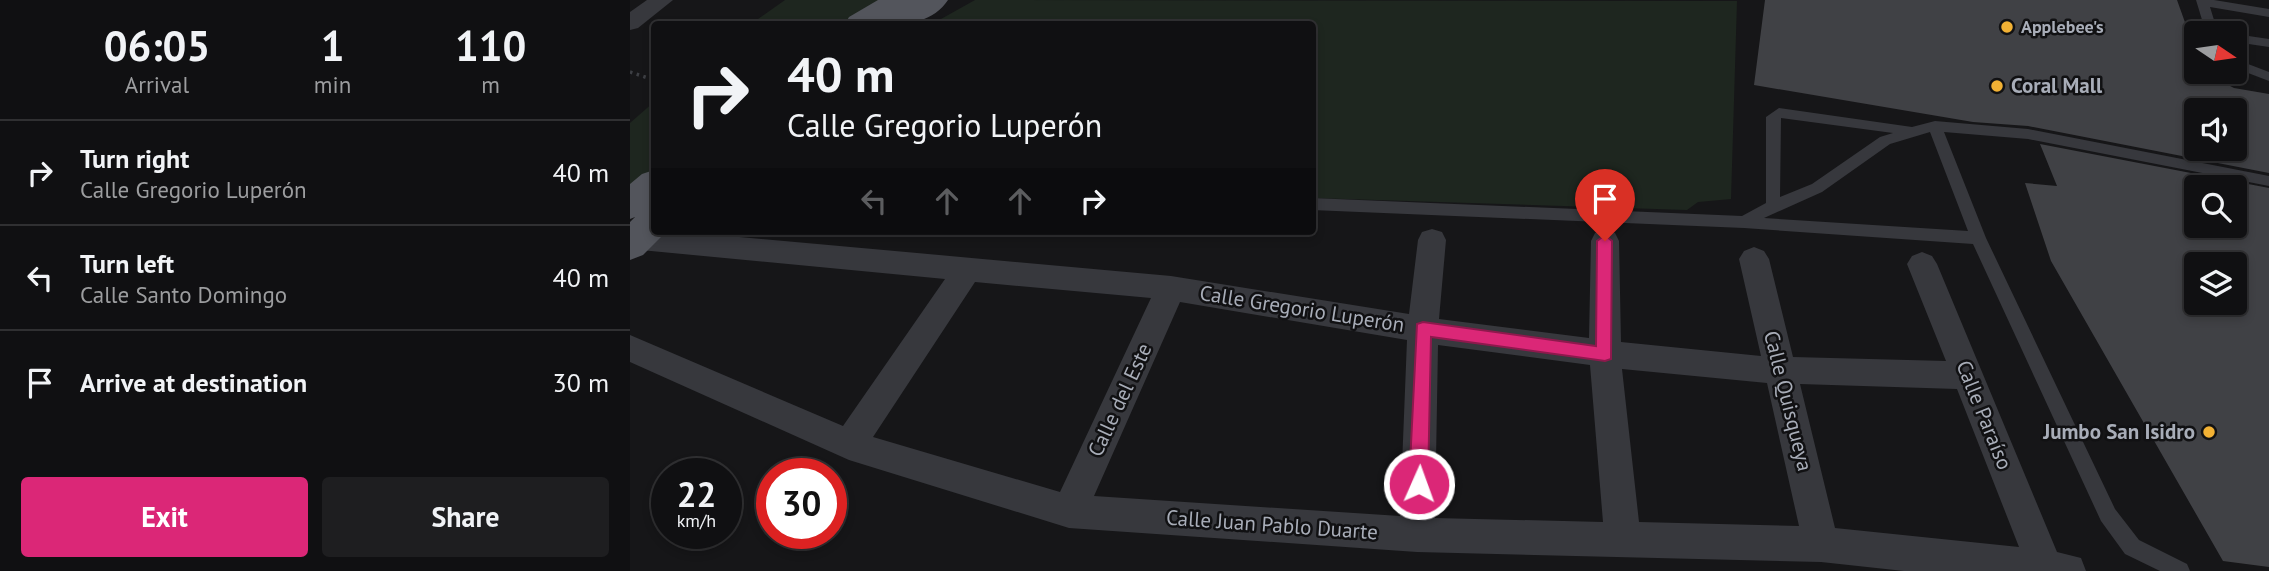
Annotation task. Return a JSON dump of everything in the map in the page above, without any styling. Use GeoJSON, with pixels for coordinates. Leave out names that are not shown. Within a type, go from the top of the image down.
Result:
{"type":"FeatureCollection","features":[{"type":"Feature","properties":{"kind":"main road"},"geometry":{"type":"LineString","coordinates":[[865,21],[899,0]]}},
{"type":"Feature","properties":{"kind":"main road"},"geometry":{"type":"LineString","coordinates":[[897,21],[933,0]]}},
{"type":"Feature","properties":{"kind":"main road"},"geometry":{"type":"LineString","coordinates":[[636,229],[651,191]]}},
{"type":"Feature","properties":{"kind":"street"},"geometry":{"type":"LineString","coordinates":[[630,23],[662,0]]}},
{"type":"Feature","properties":{"kind":"street","name":"Calle Gregorio Luperón"},"geometry":{"type":"LineString","coordinates":[[683,235],[966,271],[1171,288],[1423,329],[1605,354],[1781,371],[1967,376]]}},
{"type":"Feature","properties":{"kind":"street"},"geometry":{"type":"LineString","coordinates":[[1417,535],[1423,329],[1432,240]]}},
{"type":"Feature","properties":{"kind":"street"},"geometry":{"type":"LineString","coordinates":[[1605,241],[1605,354],[1623,540]]}},
{"type":"Feature","properties":{"kind":"street","name":"Calle Quisqueya"},"geometry":{"type":"LineString","coordinates":[[1754,259],[1821,544]]}},
{"type":"Feature","properties":{"kind":"street","name":"Calle Paraíso"},"geometry":{"type":"LineString","coordinates":[[1922,264],[1967,376],[2057,569]]}},
{"type":"Feature","properties":{"kind":"street"},"geometry":{"type":"LineString","coordinates":[[849,445],[966,271]]}},
{"type":"Feature","properties":{"kind":"street","name":"Calle del Este"},"geometry":{"type":"LineString","coordinates":[[1069,511],[1171,288]]}},
{"type":"Feature","properties":{"kind":"street","name":"Calle Juan Pablo Duarte"},"geometry":{"type":"LineString","coordinates":[[630,348],[849,445],[1069,511],[1417,535],[1821,544],[2057,569]]}},
{"type":"Feature","properties":{"kind":"lane"},"geometry":{"type":"LineString","coordinates":[[2208,21],[2202,1],[2269,13]]}},
{"type":"Feature","properties":{"kind":"lane"},"geometry":{"type":"LineString","coordinates":[[2247,40],[2269,43]]}},
{"type":"Feature","properties":{"kind":"lane"},"geometry":{"type":"LineString","coordinates":[[2247,68],[2269,77]]}},
{"type":"Feature","properties":{"kind":"lane"},"geometry":{"type":"LineString","coordinates":[[1773,205],[1773,117],[1779,113],[1913,131]]}},
{"type":"Feature","properties":{"kind":"lane"},"geometry":{"type":"LineString","coordinates":[[1934,126],[1978,238],[2108,515],[2132,547],[2180,571]]}},
{"type":"Feature","properties":{"kind":"lane"},"geometry":{"type":"LineString","coordinates":[[1744,222],[1773,205],[1818,188],[1885,140],[1934,126],[2028,134],[2269,181]]}},
{"type":"Feature","properties":{"kind":"lane"},"geometry":{"type":"LineString","coordinates":[[1316,204],[1744,222],[1978,238]]}},
{"type":"Feature","properties":{"kind":"path"},"geometry":{"type":"LineString","coordinates":[[630,72],[651,79]]}},
{"type":"Feature","properties":{"kind":"shaded area"},"geometry":{"type":"Polygon","coordinates":[[[785,0],[888,0],[852,21],[755,21],[785,0]]]}},
{"type":"Feature","properties":{"kind":"shaded area"},"geometry":{"type":"Polygon","coordinates":[[[975,0],[1737,1],[1731,199],[1698,202],[1687,210],[1316,198],[1316,21],[937,21],[975,0]]]}},
{"type":"Feature","properties":{"kind":"shaded area"},"geometry":{"type":"Polygon","coordinates":[[[651,105],[651,172],[630,190],[630,123],[651,105]]]}},
{"type":"Feature","properties":{"kind":"building","name":"Coral Mall"},"geometry":{"type":"Polygon","coordinates":[[[1765,0],[2177,0],[2185,21],[2184,84],[2226,84],[2234,88],[2269,94],[2269,173],[2207,161],[2247,161],[2247,98],[2184,98],[2184,156],[2028,126],[1973,122],[1754,85],[1765,0]]]}},
{"type":"Feature","properties":{"kind":"building","name":"Jumbo San Isidro"},"geometry":{"type":"Polygon","coordinates":[[[2040,144],[2201,175],[2184,175],[2184,238],[2247,238],[2247,184],[2269,188],[2269,567],[2223,561],[2051,261],[2025,183],[2057,186],[2040,144]]]}},
{"type":"Feature","properties":{"kind":"place","name":"Applebee's"},"geometry":{"type":"Point","coordinates":[2007,27]}},
{"type":"Feature","properties":{"kind":"place","name":"Coral Mall"},"geometry":{"type":"Point","coordinates":[1997,86]}},
{"type":"Feature","properties":{"kind":"place","name":"Jumbo San Isidro"},"geometry":{"type":"Point","coordinates":[2209,432]}},
{"type":"Feature","properties":{"kind":"route"},"geometry":{"type":"LineString","coordinates":[[1419,484],[1423,329],[1502,342],[1605,354],[1605,241]]}}]}
